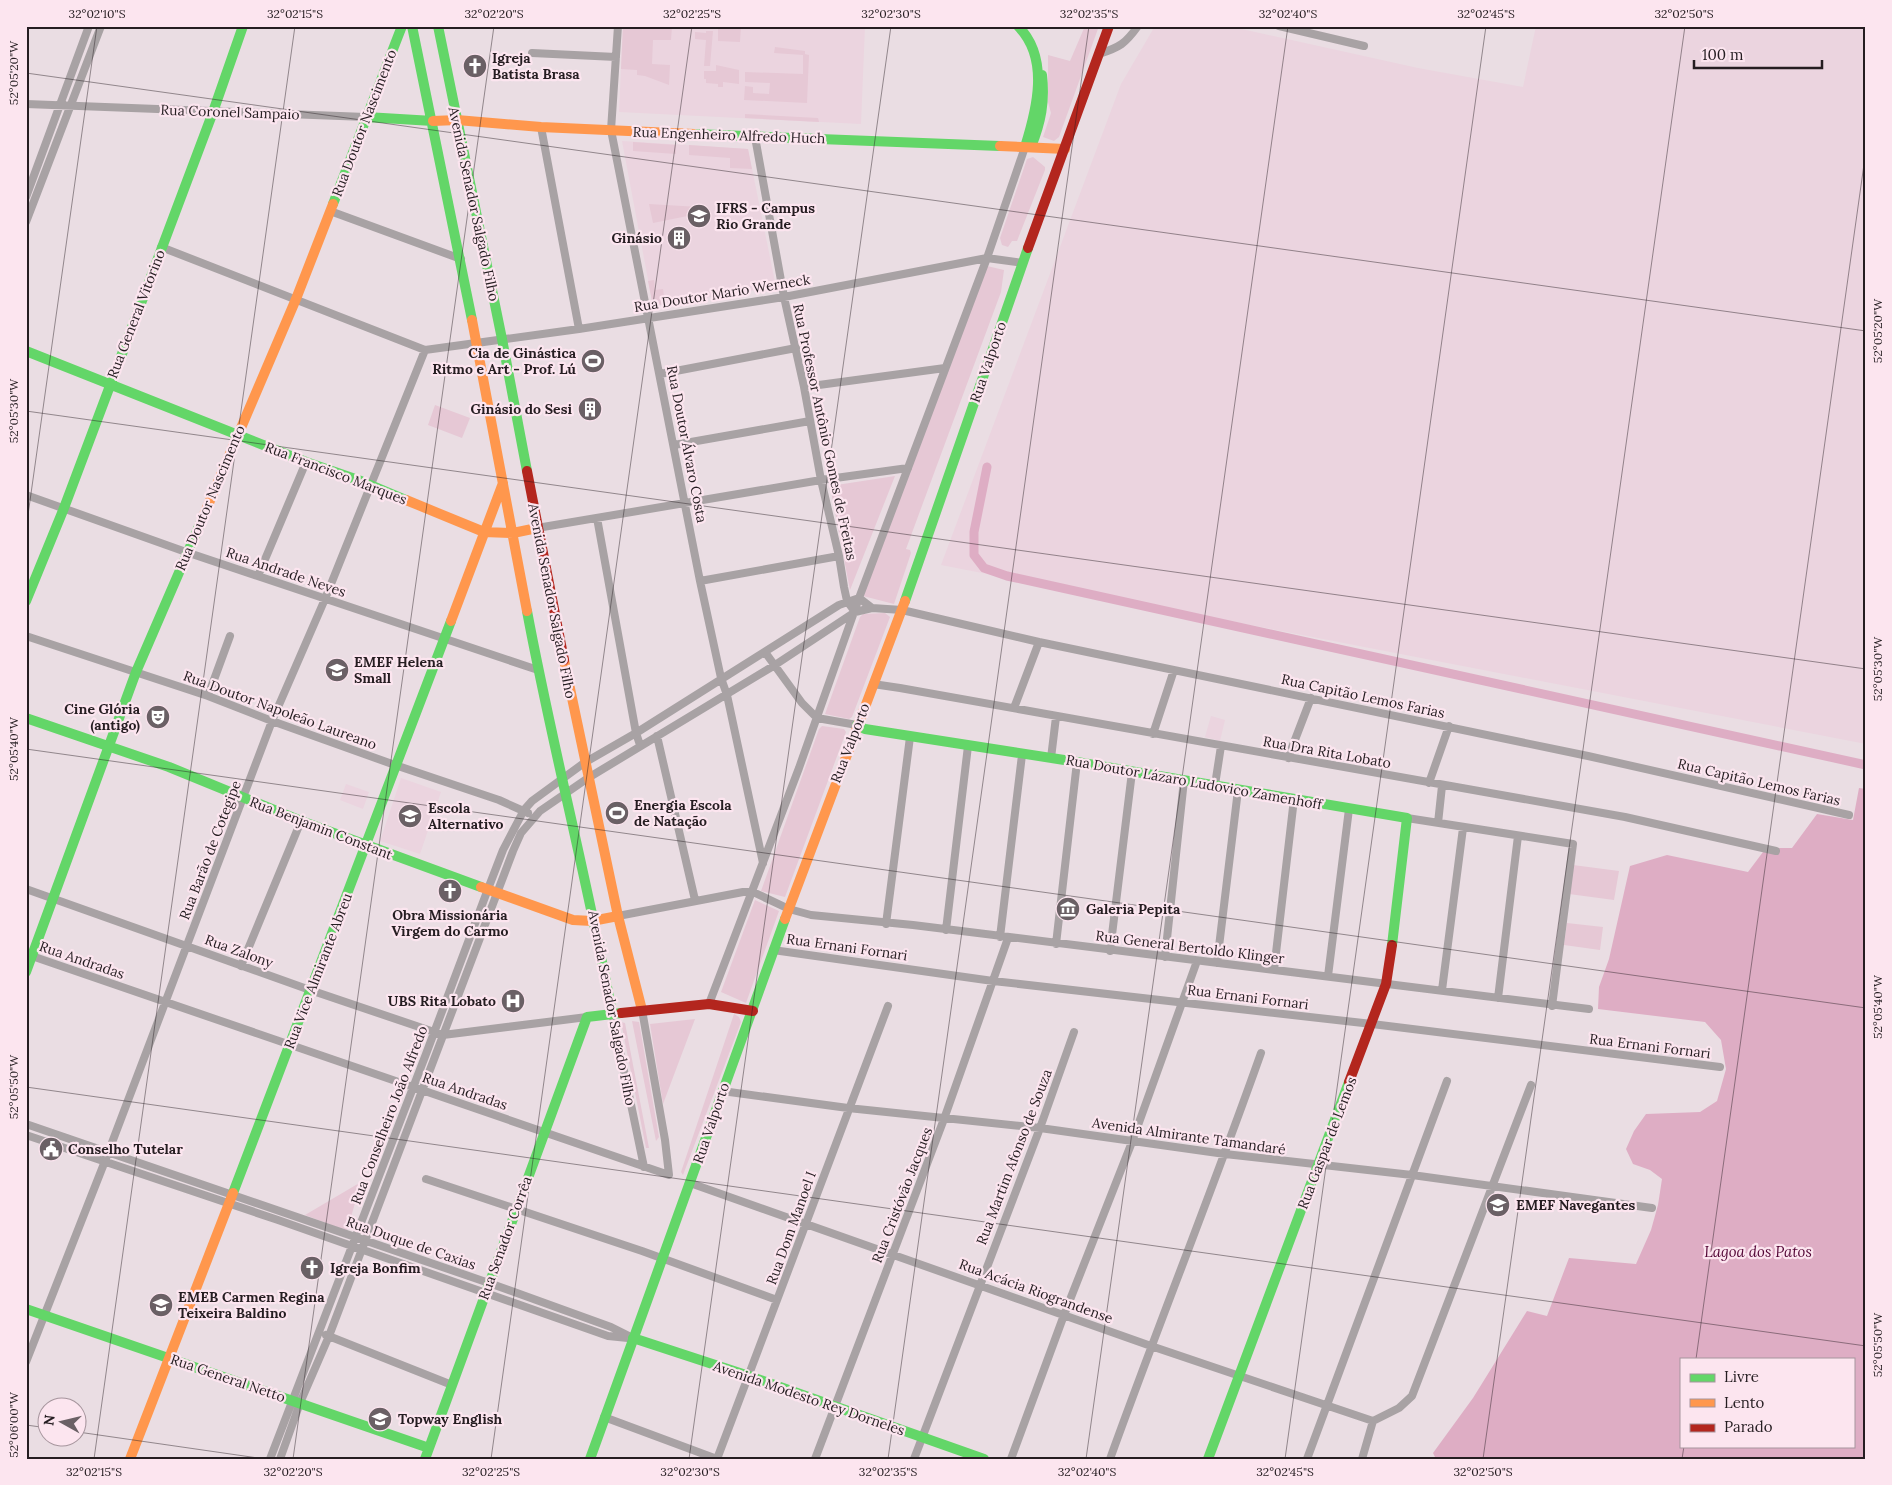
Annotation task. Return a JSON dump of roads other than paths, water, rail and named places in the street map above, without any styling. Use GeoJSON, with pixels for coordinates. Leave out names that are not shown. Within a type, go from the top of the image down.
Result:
{"type":"FeatureCollection","features":[{"type":"Feature","properties":{"kind":"street"},"geometry":{"type":"LineString","coordinates":[[26,197],[90,26]]}},
{"type":"Feature","properties":{"kind":"street"},"geometry":{"type":"LineString","coordinates":[[26,222],[100,26]]}},
{"type":"Feature","properties":{"kind":"street","name":"Rua General Vitorino"},"geometry":{"type":"LineString","coordinates":[[26,601],[64,508],[213,112],[243,26]]}},
{"type":"Feature","properties":{"kind":"street","name":"Rua Doutor Nascimento"},"geometry":{"type":"LineString","coordinates":[[26,972],[29,954],[53,898],[136,672],[296,299],[402,26]]}},
{"type":"Feature","properties":{"kind":"street","name":"Avenida Senador Salgado Filho"},"geometry":{"type":"LineString","coordinates":[[412,26],[461,259],[538,670],[595,922],[644,1166]]}},
{"type":"Feature","properties":{"kind":"street","name":"Avenida Senador Salgado Filho"},"geometry":{"type":"LineString","coordinates":[[438,26],[502,340],[584,763],[618,916],[642,1010],[665,1140],[669,1175]]}},
{"type":"Feature","properties":{"kind":"street","name":"Rua Doutor Álvaro Costa"},"geometry":{"type":"LineString","coordinates":[[618,26],[611,130],[700,580],[763,864]]}},
{"type":"Feature","properties":{"kind":"street","name":"Rua Valporto"},"geometry":{"type":"LineString","coordinates":[[590,1459],[722,1091],[753,1011],[773,950],[902,610],[1022,263],[1110,26]]}},
{"type":"Feature","properties":{"kind":"street"},"geometry":{"type":"LineString","coordinates":[[1099,54],[1119,47],[1129,39],[1138,26]]}},
{"type":"Feature","properties":{"kind":"street"},"geometry":{"type":"LineString","coordinates":[[1281,26],[1364,46]]}},
{"type":"Feature","properties":{"kind":"street"},"geometry":{"type":"LineString","coordinates":[[709,1004],[753,892],[859,598],[1028,147],[1038,97],[1034,50],[1024,28]]}},
{"type":"Feature","properties":{"kind":"street"},"geometry":{"type":"LineString","coordinates":[[532,53],[616,56]]}},
{"type":"Feature","properties":{"kind":"street","name":"Rua Coronel Sampaio"},"geometry":{"type":"LineString","coordinates":[[26,104],[433,121]]}},
{"type":"Feature","properties":{"kind":"street","name":"Rua Engenheiro Alfredo Huch"},"geometry":{"type":"LineString","coordinates":[[433,121],[458,120],[541,127],[756,138],[1065,149]]}},
{"type":"Feature","properties":{"kind":"street"},"geometry":{"type":"LineString","coordinates":[[541,127],[579,329]]}},
{"type":"Feature","properties":{"kind":"street","name":"Rua Professor Antônio Gomes de Freitas"},"geometry":{"type":"LineString","coordinates":[[756,138],[784,297],[804,387],[821,480],[847,601],[854,612]]}},
{"type":"Feature","properties":{"kind":"street"},"geometry":{"type":"LineString","coordinates":[[330,211],[461,259]]}},
{"type":"Feature","properties":{"kind":"street"},"geometry":{"type":"LineString","coordinates":[[162,247],[425,350]]}},
{"type":"Feature","properties":{"kind":"street","name":"Rua Doutor Mario Werneck"},"geometry":{"type":"LineString","coordinates":[[425,350],[579,329],[784,297],[987,258],[1022,263]]}},
{"type":"Feature","properties":{"kind":"street"},"geometry":{"type":"LineString","coordinates":[[660,374],[796,348]]}},
{"type":"Feature","properties":{"kind":"street","name":"Rua Barão de Cotegipe"},"geometry":{"type":"LineString","coordinates":[[26,1362],[106,1161],[272,721],[325,599],[425,350]]}},
{"type":"Feature","properties":{"kind":"street","name":"Rua Francisco Marques"},"geometry":{"type":"LineString","coordinates":[[26,351],[306,462],[370,485],[484,532],[513,533],[537,528]]}},
{"type":"Feature","properties":{"kind":"street"},"geometry":{"type":"LineString","coordinates":[[804,387],[945,368]]}},
{"type":"Feature","properties":{"kind":"street"},"geometry":{"type":"LineString","coordinates":[[674,446],[810,421]]}},
{"type":"Feature","properties":{"kind":"street"},"geometry":{"type":"LineString","coordinates":[[258,576],[306,462]]}},
{"type":"Feature","properties":{"kind":"street"},"geometry":{"type":"LineString","coordinates":[[537,528],[821,480],[908,468]]}},
{"type":"Feature","properties":{"kind":"street","name":"Rua Vice Almirante Abreu"},"geometry":{"type":"LineString","coordinates":[[130,1459],[290,1045],[503,483]]}},
{"type":"Feature","properties":{"kind":"street","name":"Rua Andrade Neves"},"geometry":{"type":"LineString","coordinates":[[26,495],[186,552],[538,670]]}},
{"type":"Feature","properties":{"kind":"street"},"geometry":{"type":"LineString","coordinates":[[597,518],[636,733],[640,746]]}},
{"type":"Feature","properties":{"kind":"street"},"geometry":{"type":"LineString","coordinates":[[700,580],[838,556]]}},
{"type":"Feature","properties":{"kind":"street"},"geometry":{"type":"LineString","coordinates":[[524,810],[532,801],[584,763],[636,733],[721,678],[847,601],[859,598]]}},
{"type":"Feature","properties":{"kind":"street"},"geometry":{"type":"LineString","coordinates":[[859,598],[872,608]]}},
{"type":"Feature","properties":{"kind":"street","name":"Rua Capitão Lemos Farias"},"geometry":{"type":"LineString","coordinates":[[854,612],[872,608],[902,610],[1039,642],[1449,726],[1849,815]]}},
{"type":"Feature","properties":{"kind":"street"},"geometry":{"type":"LineString","coordinates":[[533,817],[588,778],[727,695],[854,612]]}},
{"type":"Feature","properties":{"kind":"street","name":"Rua Doutor Napoleão Laureano"},"geometry":{"type":"LineString","coordinates":[[26,636],[208,696],[395,765],[499,800],[524,810],[533,817]]}},
{"type":"Feature","properties":{"kind":"street"},"geometry":{"type":"LineString","coordinates":[[208,696],[230,636]]}},
{"type":"Feature","properties":{"kind":"street"},"geometry":{"type":"LineString","coordinates":[[1014,708],[1039,642]]}},
{"type":"Feature","properties":{"kind":"street"},"geometry":{"type":"LineString","coordinates":[[765,652],[802,703],[816,718]]}},
{"type":"Feature","properties":{"kind":"street"},"geometry":{"type":"LineString","coordinates":[[1153,734],[1174,670]]}},
{"type":"Feature","properties":{"kind":"street","name":"Rua Dra Rita Lobato"},"geometry":{"type":"LineString","coordinates":[[873,684],[1625,818],[1776,851]]}},
{"type":"Feature","properties":{"kind":"street"},"geometry":{"type":"LineString","coordinates":[[1288,758],[1311,698]]}},
{"type":"Feature","properties":{"kind":"street"},"geometry":{"type":"LineString","coordinates":[[1051,758],[1056,717]]}},
{"type":"Feature","properties":{"kind":"street","name":"Rua Benjamin Constant"},"geometry":{"type":"LineString","coordinates":[[26,718],[169,767],[301,821],[566,918],[579,922],[595,922],[618,916]]}},
{"type":"Feature","properties":{"kind":"street","name":"Rua Doutor Lázaro Ludovico Zamenhoff"},"geometry":{"type":"LineString","coordinates":[[816,718],[910,737],[1077,762],[1463,828],[1573,844],[1552,1006]]}},
{"type":"Feature","properties":{"kind":"street"},"geometry":{"type":"LineString","coordinates":[[1429,783],[1449,726]]}},
{"type":"Feature","properties":{"kind":"street"},"geometry":{"type":"LineString","coordinates":[[658,736],[695,900]]}},
{"type":"Feature","properties":{"kind":"street"},"geometry":{"type":"LineString","coordinates":[[886,924],[910,737]]}},
{"type":"Feature","properties":{"kind":"street"},"geometry":{"type":"LineString","coordinates":[[946,930],[968,746]]}},
{"type":"Feature","properties":{"kind":"street"},"geometry":{"type":"LineString","coordinates":[[1215,785],[1221,746]]}},
{"type":"Feature","properties":{"kind":"street","name":"Rua Cristóvão Jacques"},"geometry":{"type":"LineString","coordinates":[[815,1459],[944,1119],[993,981],[1004,938],[1022,755]]}},
{"type":"Feature","properties":{"kind":"street"},"geometry":{"type":"LineString","coordinates":[[1056,944],[1077,762]]}},
{"type":"Feature","properties":{"kind":"street"},"geometry":{"type":"LineString","coordinates":[[1110,951],[1132,772]]}},
{"type":"Feature","properties":{"kind":"street"},"geometry":{"type":"LineString","coordinates":[[1165,957],[1184,780]]}},
{"type":"Feature","properties":{"kind":"street"},"geometry":{"type":"LineString","coordinates":[[1438,823],[1442,786]]}},
{"type":"Feature","properties":{"kind":"street"},"geometry":{"type":"LineString","coordinates":[[1216,963],[1238,790]]}},
{"type":"Feature","properties":{"kind":"street"},"geometry":{"type":"LineString","coordinates":[[1274,970],[1294,799]]}},
{"type":"Feature","properties":{"kind":"street"},"geometry":{"type":"LineString","coordinates":[[1328,976],[1349,809]]}},
{"type":"Feature","properties":{"kind":"street","name":"Rua Conselheiro João Alfredo"},"geometry":{"type":"LineString","coordinates":[[270,1459],[329,1336],[484,930],[503,850],[524,810]]}},
{"type":"Feature","properties":{"kind":"street","name":"Rua Conselheiro João Alfredo"},"geometry":{"type":"LineString","coordinates":[[280,1459],[308,1363],[474,927],[522,833],[533,817]]}},
{"type":"Feature","properties":{"kind":"street","name":"Rua Gaspar de Lemos"},"geometry":{"type":"LineString","coordinates":[[1208,1459],[1386,984],[1390,970],[1407,818]]}},
{"type":"Feature","properties":{"kind":"street"},"geometry":{"type":"LineString","coordinates":[[241,966],[301,821]]}},
{"type":"Feature","properties":{"kind":"street"},"geometry":{"type":"LineString","coordinates":[[1442,990],[1463,828]]}},
{"type":"Feature","properties":{"kind":"street"},"geometry":{"type":"LineString","coordinates":[[1498,998],[1518,836]]}},
{"type":"Feature","properties":{"kind":"street","name":"Rua Zalony"},"geometry":{"type":"LineString","coordinates":[[26,889],[241,966],[443,1035]]}},
{"type":"Feature","properties":{"kind":"street"},"geometry":{"type":"LineString","coordinates":[[618,916],[729,893],[753,892],[789,909]]}},
{"type":"Feature","properties":{"kind":"street","name":"Rua General Bertoldo Klinger"},"geometry":{"type":"LineString","coordinates":[[789,909],[811,915],[1328,976],[1552,1006],[1590,1009]]}},
{"type":"Feature","properties":{"kind":"street"},"geometry":{"type":"LineString","coordinates":[[474,927],[484,930]]}},
{"type":"Feature","properties":{"kind":"street","name":"Rua Ernani Fornari"},"geometry":{"type":"LineString","coordinates":[[773,950],[993,981],[1372,1024],[1720,1067]]}},
{"type":"Feature","properties":{"kind":"street","name":"Rua Andradas"},"geometry":{"type":"LineString","coordinates":[[29,954],[166,1003],[669,1175]]}},
{"type":"Feature","properties":{"kind":"street"},"geometry":{"type":"LineString","coordinates":[[1011,1459],[1064,1314],[1132,1142],[1197,961]]}},
{"type":"Feature","properties":{"kind":"street"},"geometry":{"type":"LineString","coordinates":[[452,984],[462,988]]}},
{"type":"Feature","properties":{"kind":"street"},"geometry":{"type":"LineString","coordinates":[[443,1035],[612,1013],[709,1004],[753,1011]]}},
{"type":"Feature","properties":{"kind":"street","name":"Rua Dom Manoel I"},"geometry":{"type":"LineString","coordinates":[[717,1459],[888,1006]]}},
{"type":"Feature","properties":{"kind":"street","name":"Rua Senador Corrêa"},"geometry":{"type":"LineString","coordinates":[[425,1459],[587,1017]]}},
{"type":"Feature","properties":{"kind":"street","name":"Rua Martim Afonso de Souza"},"geometry":{"type":"LineString","coordinates":[[914,1459],[979,1284],[1040,1128],[1074,1032]]}},
{"type":"Feature","properties":{"kind":"street"},"geometry":{"type":"LineString","coordinates":[[1110,1459],[1151,1346],[1225,1154],[1260,1053]]}},
{"type":"Feature","properties":{"kind":"street"},"geometry":{"type":"LineString","coordinates":[[426,1054],[434,1058]]}},
{"type":"Feature","properties":{"kind":"street"},"geometry":{"type":"LineString","coordinates":[[1307,1459],[1448,1081]]}},
{"type":"Feature","properties":{"kind":"street"},"geometry":{"type":"LineString","coordinates":[[1362,1459],[1373,1421],[1399,1408],[1412,1396],[1530,1085]]}},
{"type":"Feature","properties":{"kind":"street","name":"Avenida Almirante Tamandaré"},"geometry":{"type":"LineString","coordinates":[[722,1091],[848,1108],[1040,1128],[1225,1154],[1412,1174],[1492,1187],[1652,1208]]}},
{"type":"Feature","properties":{"kind":"street","name":"Rua Duque de Caxias"},"geometry":{"type":"LineString","coordinates":[[26,1124],[109,1153],[146,1170],[202,1190],[230,1199],[282,1211],[407,1254],[487,1288]]}},
{"type":"Feature","properties":{"kind":"street"},"geometry":{"type":"LineString","coordinates":[[396,1131],[405,1134]]}},
{"type":"Feature","properties":{"kind":"street","name":"Rua Duque de Caxias"},"geometry":{"type":"LineString","coordinates":[[26,1135],[106,1161],[146,1170]]}},
{"type":"Feature","properties":{"kind":"street"},"geometry":{"type":"LineString","coordinates":[[67,1148],[70,1139]]}},
{"type":"Feature","properties":{"kind":"street"},"geometry":{"type":"LineString","coordinates":[[384,1164],[393,1167]]}},
{"type":"Feature","properties":{"kind":"street"},"geometry":{"type":"LineString","coordinates":[[426,1179],[663,1258],[777,1300]]}},
{"type":"Feature","properties":{"kind":"street","name":"Rua Acácia Riograndense"},"geometry":{"type":"LineString","coordinates":[[690,1183],[1151,1346],[1373,1421]]}},
{"type":"Feature","properties":{"kind":"street","name":"Rua Duque de Caxias"},"geometry":{"type":"LineString","coordinates":[[230,1199],[278,1220],[361,1250],[426,1272],[487,1288],[611,1327],[633,1338]]}},
{"type":"Feature","properties":{"kind":"street"},"geometry":{"type":"LineString","coordinates":[[278,1220],[282,1211]]}},
{"type":"Feature","properties":{"kind":"street"},"geometry":{"type":"LineString","coordinates":[[403,1264],[407,1254]]}},
{"type":"Feature","properties":{"kind":"street"},"geometry":{"type":"LineString","coordinates":[[426,1272],[430,1263]]}},
{"type":"Feature","properties":{"kind":"street"},"geometry":{"type":"LineString","coordinates":[[337,1287],[346,1290]]}},
{"type":"Feature","properties":{"kind":"street","name":"Rua General Netto"},"geometry":{"type":"LineString","coordinates":[[26,1309],[429,1448]]}},
{"type":"Feature","properties":{"kind":"street"},"geometry":{"type":"LineString","coordinates":[[320,1333],[452,1385]]}},
{"type":"Feature","properties":{"kind":"street","name":"Avenida Modesto Rey Dorneles"},"geometry":{"type":"LineString","coordinates":[[633,1338],[749,1376],[984,1459]]}},
{"type":"Feature","properties":{"kind":"street"},"geometry":{"type":"LineString","coordinates":[[308,1363],[316,1366]]}},
{"type":"Feature","properties":{"kind":"street"},"geometry":{"type":"LineString","coordinates":[[604,1417],[717,1459]]}},
{"type":"Feature","properties":{"kind":"water","name":"Lagoa dos Patos"},"geometry":{"type":"Polygon","coordinates":[[[1859,788],[1866,789],[1866,1459],[1436,1459],[1433,1453],[1473,1398],[1527,1311],[1547,1316],[1569,1258],[1636,1264],[1651,1230],[1658,1205],[1662,1179],[1650,1170],[1633,1164],[1626,1149],[1634,1131],[1646,1114],[1700,1112],[1717,1101],[1726,1069],[1721,1040],[1705,1022],[1598,1009],[1599,987],[1609,959],[1630,866],[1667,855],[1748,872],[1766,848],[1792,848],[1817,814],[1853,820],[1859,788]]]}},
{"type":"Feature","properties":{"kind":"waterway"},"geometry":{"type":"LineString","coordinates":[[987,467],[974,532],[974,555],[984,568],[1007,576],[1866,765]]}},
{"type":"Feature","properties":{"kind":"place","name":"Igreja Batista Brasa"},"geometry":{"type":"Point","coordinates":[475,66]}},
{"type":"Feature","properties":{"kind":"place","name":"IFRS - Campus Rio Grande"},"geometry":{"type":"Point","coordinates":[699,216]}},
{"type":"Feature","properties":{"kind":"place","name":"Ginásio"},"geometry":{"type":"Point","coordinates":[679,238]}},
{"type":"Feature","properties":{"kind":"place","name":"Cia de Ginástica Ritmo e Art - Prof. Lú"},"geometry":{"type":"Point","coordinates":[593,361]}},
{"type":"Feature","properties":{"kind":"place","name":"Ginásio do Sesi"},"geometry":{"type":"Point","coordinates":[590,409]}},
{"type":"Feature","properties":{"kind":"place","name":"EMEF Helena Small"},"geometry":{"type":"Point","coordinates":[337,670]}},
{"type":"Feature","properties":{"kind":"place","name":"Cine Glória (antigo)"},"geometry":{"type":"Point","coordinates":[158,717]}},
{"type":"Feature","properties":{"kind":"place","name":"Energia Escola de Natação"},"geometry":{"type":"Point","coordinates":[617,813]}},
{"type":"Feature","properties":{"kind":"place","name":"Escola Alternativo"},"geometry":{"type":"Point","coordinates":[410,816]}},
{"type":"Feature","properties":{"kind":"place","name":"Obra Missionária Virgem do Carmo"},"geometry":{"type":"Point","coordinates":[450,891]}},
{"type":"Feature","properties":{"kind":"place","name":"Galeria Pepita"},"geometry":{"type":"Point","coordinates":[1068,909]}},
{"type":"Feature","properties":{"kind":"place","name":"UBS Rita Lobato"},"geometry":{"type":"Point","coordinates":[513,1001]}},
{"type":"Feature","properties":{"kind":"place","name":"Conselho Tutelar"},"geometry":{"type":"Point","coordinates":[51,1149]}},
{"type":"Feature","properties":{"kind":"place","name":"EMEF Navegantes"},"geometry":{"type":"Point","coordinates":[1498,1205]}},
{"type":"Feature","properties":{"kind":"place","name":"Igreja Bonfim"},"geometry":{"type":"Point","coordinates":[312,1268]}},
{"type":"Feature","properties":{"kind":"place","name":"EMEB Carmen Regina Teixeira Baldino"},"geometry":{"type":"Point","coordinates":[161,1305]}},
{"type":"Feature","properties":{"kind":"place","name":"Topway English"},"geometry":{"type":"Point","coordinates":[380,1419]}}]}
